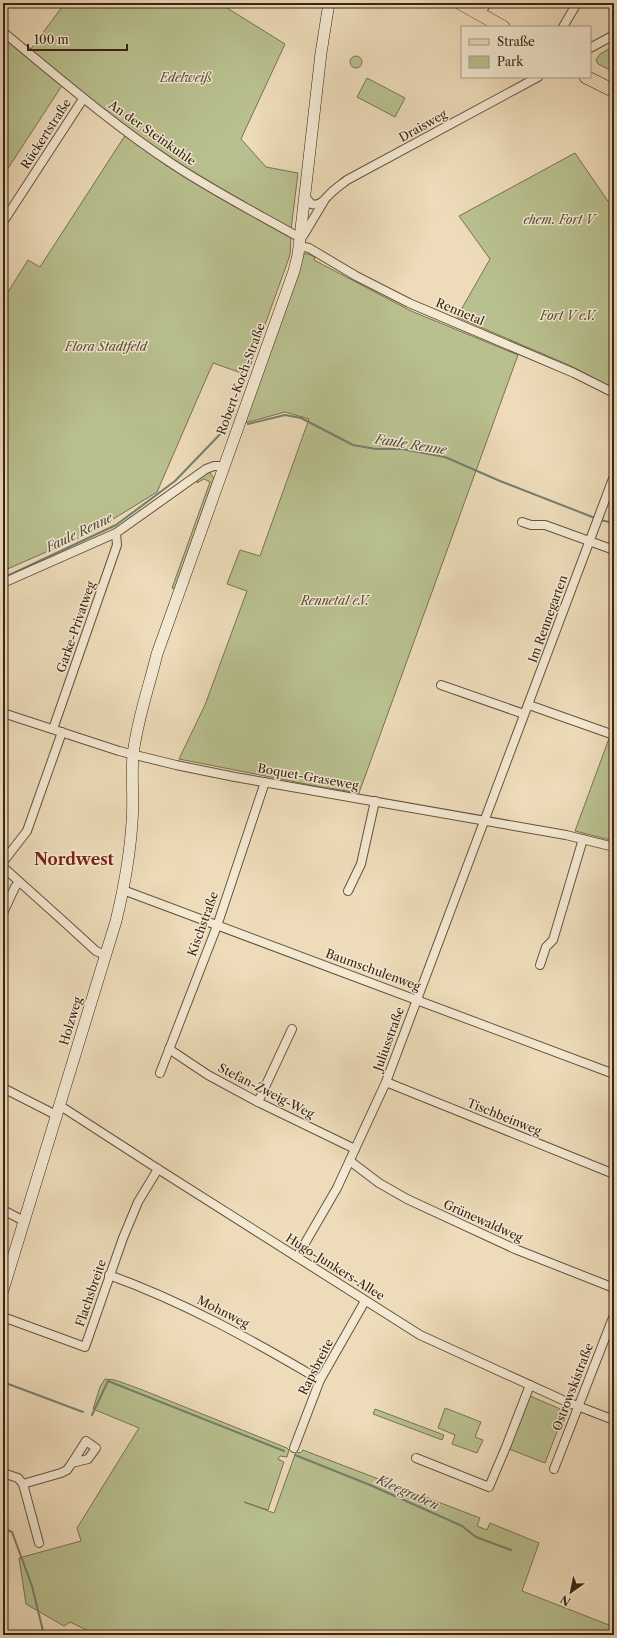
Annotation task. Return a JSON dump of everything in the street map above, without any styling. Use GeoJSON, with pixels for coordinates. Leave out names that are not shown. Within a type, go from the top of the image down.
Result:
{"type":"FeatureCollection","features":[{"type":"Feature","properties":{"kind":"main road"},"geometry":{"type":"LineString","coordinates":[[460,3],[484,9],[502,26]]}},
{"type":"Feature","properties":{"kind":"main road"},"geometry":{"type":"LineString","coordinates":[[591,70],[614,81]]}},
{"type":"Feature","properties":{"kind":"main road"},"geometry":{"type":"LineString","coordinates":[[588,78],[614,91]]}},
{"type":"Feature","properties":{"kind":"street","name":"Robert-Koch-Straße"},"geometry":{"type":"LineString","coordinates":[[133,755],[140,718],[158,654],[294,271],[299,241],[321,53],[330,3]]}},
{"type":"Feature","properties":{"kind":"street"},"geometry":{"type":"LineString","coordinates":[[564,26],[577,3]]}},
{"type":"Feature","properties":{"kind":"street","name":"An der Steinkuhle"},"geometry":{"type":"LineString","coordinates":[[4,33],[129,134],[173,164],[295,235],[299,241]]}},
{"type":"Feature","properties":{"kind":"street"},"geometry":{"type":"LineString","coordinates":[[591,47],[614,35]]}},
{"type":"Feature","properties":{"kind":"street","name":"Draisweg"},"geometry":{"type":"LineString","coordinates":[[299,241],[324,201],[336,188],[347,180],[536,78]]}},
{"type":"Feature","properties":{"kind":"street","name":"Rückertstraße"},"geometry":{"type":"LineString","coordinates":[[3,222],[84,99]]}},
{"type":"Feature","properties":{"kind":"street"},"geometry":{"type":"LineString","coordinates":[[304,195],[312,204],[319,204],[324,201]]}},
{"type":"Feature","properties":{"kind":"street","name":"Rennetal"},"geometry":{"type":"LineString","coordinates":[[299,241],[356,276],[410,303],[574,373],[614,393]]}},
{"type":"Feature","properties":{"kind":"street"},"geometry":{"type":"LineString","coordinates":[[3,584],[116,533],[206,469],[214,466],[224,466]]}},
{"type":"Feature","properties":{"kind":"street","name":"Im Rennegarten"},"geometry":{"type":"LineString","coordinates":[[484,820],[524,714],[529,705],[614,476]]}},
{"type":"Feature","properties":{"kind":"street"},"geometry":{"type":"LineString","coordinates":[[522,522],[531,525],[545,525],[614,550]]}},
{"type":"Feature","properties":{"kind":"street","name":"Garke-Privatweg"},"geometry":{"type":"LineString","coordinates":[[53,729],[118,546],[116,533]]}},
{"type":"Feature","properties":{"kind":"street"},"geometry":{"type":"LineString","coordinates":[[441,684],[524,714]]}},
{"type":"Feature","properties":{"kind":"street"},"geometry":{"type":"LineString","coordinates":[[529,705],[611,734]]}},
{"type":"Feature","properties":{"kind":"street","name":"Boquet-Graseweg"},"geometry":{"type":"LineString","coordinates":[[3,713],[133,755],[265,782],[484,820],[583,839],[614,847]]}},
{"type":"Feature","properties":{"kind":"street"},"geometry":{"type":"LineString","coordinates":[[3,862],[26,831],[62,732]]}},
{"type":"Feature","properties":{"kind":"street","name":"Holzweg"},"geometry":{"type":"LineString","coordinates":[[3,1290],[105,955],[123,890],[132,831],[133,755]]}},
{"type":"Feature","properties":{"kind":"street","name":"Kischstraße"},"geometry":{"type":"LineString","coordinates":[[160,1073],[217,926],[265,782]]}},
{"type":"Feature","properties":{"kind":"street"},"geometry":{"type":"LineString","coordinates":[[348,891],[361,864],[374,801]]}},
{"type":"Feature","properties":{"kind":"street","name":"Juliusstraße"},"geometry":{"type":"LineString","coordinates":[[297,1257],[337,1188],[386,1082],[484,820]]}},
{"type":"Feature","properties":{"kind":"street"},"geometry":{"type":"LineString","coordinates":[[540,964],[546,947],[553,940],[583,839]]}},
{"type":"Feature","properties":{"kind":"street"},"geometry":{"type":"LineString","coordinates":[[3,867],[96,951],[105,955]]}},
{"type":"Feature","properties":{"kind":"street"},"geometry":{"type":"LineString","coordinates":[[3,913],[15,887],[20,882]]}},
{"type":"Feature","properties":{"kind":"street","name":"Baumschulenweg"},"geometry":{"type":"LineString","coordinates":[[123,890],[614,1074]]}},
{"type":"Feature","properties":{"kind":"street"},"geometry":{"type":"LineString","coordinates":[[258,1102],[292,1029]]}},
{"type":"Feature","properties":{"kind":"street","name":"Stefan-Zweig-Weg"},"geometry":{"type":"LineString","coordinates":[[169,1049],[208,1074],[258,1102],[356,1149]]}},
{"type":"Feature","properties":{"kind":"street","name":"Tischbeinweg"},"geometry":{"type":"LineString","coordinates":[[386,1082],[614,1174]]}},
{"type":"Feature","properties":{"kind":"street","name":"Hugo-Junkers-Allee"},"geometry":{"type":"LineString","coordinates":[[3,1088],[58,1110],[158,1169],[420,1335],[530,1385],[614,1420]]}},
{"type":"Feature","properties":{"kind":"street","name":"Grünewaldweg"},"geometry":{"type":"LineString","coordinates":[[350,1161],[379,1183],[407,1200],[515,1250],[614,1288]]}},
{"type":"Feature","properties":{"kind":"street","name":"Flachsbreite"},"geometry":{"type":"LineString","coordinates":[[3,1317],[85,1347],[123,1238],[138,1202],[158,1169]]}},
{"type":"Feature","properties":{"kind":"street"},"geometry":{"type":"LineString","coordinates":[[3,1210],[24,1221]]}},
{"type":"Feature","properties":{"kind":"street","name":"Mohnweg"},"geometry":{"type":"LineString","coordinates":[[109,1276],[143,1288],[209,1317],[320,1380]]}},
{"type":"Feature","properties":{"kind":"street","name":"Rapsbreite"},"geometry":{"type":"LineString","coordinates":[[294,1448],[320,1380],[365,1301]]}},
{"type":"Feature","properties":{"kind":"street","name":"Ostrowskistraße"},"geometry":{"type":"LineString","coordinates":[[554,1468],[578,1406],[612,1326],[614,1315]]}},
{"type":"Feature","properties":{"kind":"street"},"geometry":{"type":"LineString","coordinates":[[416,1458],[489,1487],[530,1385]]}},
{"type":"Feature","properties":{"kind":"street"},"geometry":{"type":"LineString","coordinates":[[23,1484],[61,1473],[72,1463]]}},
{"type":"Feature","properties":{"kind":"street"},"geometry":{"type":"LineString","coordinates":[[3,1473],[18,1478],[23,1484],[39,1543]]}},
{"type":"Feature","properties":{"kind":"green space","name":"Edelweiß"},"geometry":{"type":"Polygon","coordinates":[[[65,3],[219,3],[285,44],[241,139],[266,167],[298,173],[291,230],[179,165],[102,109],[30,50],[65,3]]]}},
{"type":"Feature","properties":{"kind":"green space"},"geometry":{"type":"Polygon","coordinates":[[[3,37],[63,84],[3,176],[3,37]]]}},
{"type":"Feature","properties":{"kind":"green space"},"geometry":{"type":"Polygon","coordinates":[[[614,46],[614,72],[598,64],[596,60],[600,54],[614,46]]]}},
{"type":"Feature","properties":{"kind":"green space"},"geometry":{"type":"Polygon","coordinates":[[[356,56],[360,58],[362,62],[360,66],[356,68],[352,66],[350,62],[352,58],[356,56]]]}},
{"type":"Feature","properties":{"kind":"green space"},"geometry":{"type":"Polygon","coordinates":[[[367,78],[405,98],[395,117],[357,97],[367,78]]]}},
{"type":"Feature","properties":{"kind":"green space","name":"Flora Stadtfeld"},"geometry":{"type":"Polygon","coordinates":[[[126,134],[291,235],[290,255],[247,375],[213,363],[157,492],[94,531],[3,571],[3,300],[28,260],[40,267],[126,134]]]}},
{"type":"Feature","properties":{"kind":"green space"},"geometry":{"type":"Polygon","coordinates":[[[575,153],[614,210],[614,389],[571,366],[457,317],[490,259],[459,216],[575,153]]]}},
{"type":"Feature","properties":{"kind":"green space","name":"Rennetal e.V."},"geometry":{"type":"Polygon","coordinates":[[[304,254],[315,257],[314,260],[411,311],[518,355],[359,793],[179,759],[205,705],[247,591],[227,584],[240,550],[260,556],[309,419],[285,412],[245,423],[304,254]]]}},
{"type":"Feature","properties":{"kind":"green space"},"geometry":{"type":"Polygon","coordinates":[[[209,472],[214,478],[175,589],[172,588],[210,482],[204,479],[197,483],[198,478],[209,472]]]}},
{"type":"Feature","properties":{"kind":"green space"},"geometry":{"type":"Polygon","coordinates":[[[614,725],[614,841],[575,831],[614,725]]]}},
{"type":"Feature","properties":{"kind":"green space"},"geometry":{"type":"Polygon","coordinates":[[[105,1379],[115,1380],[140,1389],[287,1448],[289,1450],[287,1457],[280,1456],[278,1459],[284,1462],[268,1510],[244,1502],[274,1513],[296,1452],[300,1453],[303,1450],[480,1518],[477,1526],[487,1530],[490,1523],[539,1543],[522,1591],[614,1627],[614,1635],[97,1635],[70,1622],[64,1626],[26,1604],[19,1558],[81,1541],[77,1528],[139,1428],[93,1409],[100,1387],[105,1379]]]}},
{"type":"Feature","properties":{"kind":"green space"},"geometry":{"type":"Polygon","coordinates":[[[530,1396],[565,1411],[545,1463],[509,1449],[530,1396]]]}},
{"type":"Feature","properties":{"kind":"green space"},"geometry":{"type":"Polygon","coordinates":[[[445,1408],[481,1422],[475,1437],[483,1440],[477,1453],[452,1444],[455,1435],[438,1428],[445,1408]]]}},
{"type":"Feature","properties":{"kind":"green space"},"geometry":{"type":"Polygon","coordinates":[[[375,1409],[444,1435],[442,1440],[373,1414],[375,1409]]]}},
{"type":"Feature","properties":{"kind":"waterway","name":"Faule Renne"},"geometry":{"type":"LineString","coordinates":[[248,424],[285,415],[301,418],[353,445],[376,449],[402,449],[445,457],[500,481],[595,518]]}},
{"type":"Feature","properties":{"kind":"waterway","name":"Faule Renne"},"geometry":{"type":"LineString","coordinates":[[3,578],[116,525],[175,481],[226,428]]}},
{"type":"Feature","properties":{"kind":"waterway","name":"Faule Renne"},"geometry":{"type":"LineString","coordinates":[[600,520],[614,523]]}},
{"type":"Feature","properties":{"kind":"waterway","name":"Kleegraben"},"geometry":{"type":"LineString","coordinates":[[92,1415],[108,1381],[284,1451]]}},
{"type":"Feature","properties":{"kind":"waterway","name":"Kleegraben"},"geometry":{"type":"LineString","coordinates":[[3,1382],[83,1412]]}},
{"type":"Feature","properties":{"kind":"waterway","name":"Kleegraben"},"geometry":{"type":"LineString","coordinates":[[295,1455],[370,1485],[462,1526],[476,1537],[511,1550]]}},
{"type":"Feature","properties":{"kind":"waterway"},"geometry":{"type":"LineString","coordinates":[[3,1528],[12,1532],[32,1586],[44,1635]]}},
{"type":"Feature","properties":{"kind":"district","name":"Nordwest"},"geometry":{"type":"Point","coordinates":[74,859]}},
{"type":"Feature","properties":{"kind":"park label","name":"ehem. Fort V"},"geometry":{"type":"Point","coordinates":[559,220]}},
{"type":"Feature","properties":{"kind":"park label","name":"Fort V e.V."},"geometry":{"type":"Point","coordinates":[568,316]}}]}
